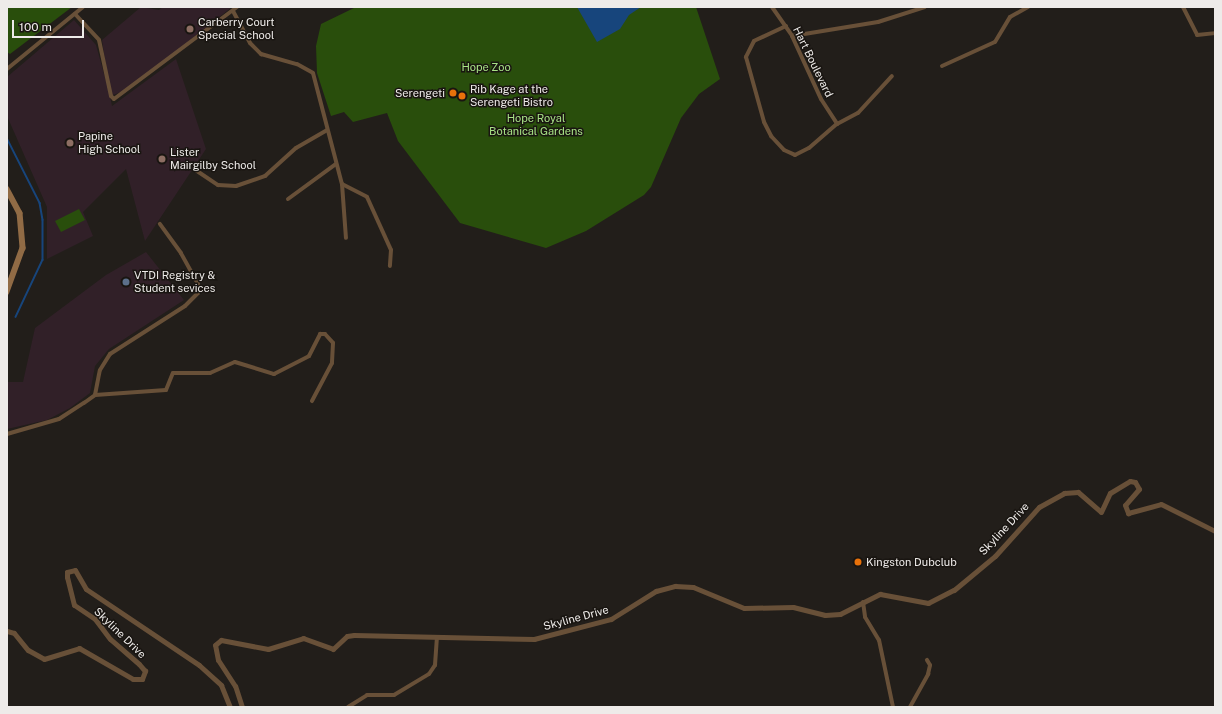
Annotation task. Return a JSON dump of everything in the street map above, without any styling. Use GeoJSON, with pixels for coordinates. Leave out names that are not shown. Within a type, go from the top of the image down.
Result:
{"type":"FeatureCollection","features":[{"type":"Feature","properties":{"kind":"main road"},"geometry":{"type":"LineString","coordinates":[[7,190],[20,213],[23,248],[7,292]]}},
{"type":"Feature","properties":{"kind":"street"},"geometry":{"type":"LineString","coordinates":[[7,69],[83,7]]}},
{"type":"Feature","properties":{"kind":"street"},"geometry":{"type":"LineString","coordinates":[[75,14],[99,40],[110,96],[114,99],[237,7]]}},
{"type":"Feature","properties":{"kind":"street","name":"Hart Boulevard"},"geometry":{"type":"LineString","coordinates":[[772,7],[792,36],[821,99],[837,124]]}},
{"type":"Feature","properties":{"kind":"street"},"geometry":{"type":"LineString","coordinates":[[792,36],[878,22],[925,7]]}},
{"type":"Feature","properties":{"kind":"street"},"geometry":{"type":"LineString","coordinates":[[942,66],[995,42],[1010,17],[1028,7]]}},
{"type":"Feature","properties":{"kind":"street"},"geometry":{"type":"LineString","coordinates":[[1183,7],[1196,35],[1215,33]]}},
{"type":"Feature","properties":{"kind":"street"},"geometry":{"type":"LineString","coordinates":[[233,10],[250,43],[261,54],[297,64],[313,72],[342,184],[346,238]]}},
{"type":"Feature","properties":{"kind":"street"},"geometry":{"type":"LineString","coordinates":[[786,26],[754,41],[746,51],[751,81],[771,136],[795,155],[809,148],[837,124],[858,113],[892,76]]}},
{"type":"Feature","properties":{"kind":"street"},"geometry":{"type":"LineString","coordinates":[[194,169],[218,184],[236,186],[265,176],[296,148],[328,130]]}},
{"type":"Feature","properties":{"kind":"street"},"geometry":{"type":"LineString","coordinates":[[288,199],[336,164]]}},
{"type":"Feature","properties":{"kind":"street"},"geometry":{"type":"LineString","coordinates":[[342,184],[367,197],[391,250],[390,266]]}},
{"type":"Feature","properties":{"kind":"street"},"geometry":{"type":"LineString","coordinates":[[95,395],[100,370],[110,354],[185,306],[198,293],[198,284],[181,253],[160,224]]}},
{"type":"Feature","properties":{"kind":"street"},"geometry":{"type":"LineString","coordinates":[[7,434],[60,419],[95,395],[166,390],[173,373],[210,373],[235,362],[274,374],[309,356],[320,334],[324,334],[333,343],[332,363],[312,401]]}},
{"type":"Feature","properties":{"kind":"street","name":"Skyline Drive"},"geometry":{"type":"LineString","coordinates":[[242,707],[235,686],[218,660],[215,645],[221,640],[268,649],[303,638],[333,650],[347,636],[534,640],[611,620],[656,591],[675,586],[693,587],[744,608],[792,607],[825,615],[840,614],[880,594],[921,603],[937,600],[995,556],[1039,506],[1071,491],[1082,494],[1100,513],[1110,493],[1125,483],[1135,482],[1138,492],[1124,507],[1128,513],[1161,504],[1215,531]]}},
{"type":"Feature","properties":{"kind":"street","name":"Skyline Drive"},"geometry":{"type":"LineString","coordinates":[[7,631],[14,633],[28,650],[44,659],[79,648],[133,679],[142,679],[145,671],[140,664],[110,638],[95,619],[74,605],[67,572],[75,570],[86,589],[199,665],[221,685],[230,707]]}},
{"type":"Feature","properties":{"kind":"street"},"geometry":{"type":"LineString","coordinates":[[863,602],[865,617],[879,640],[893,707]]}},
{"type":"Feature","properties":{"kind":"street"},"geometry":{"type":"LineString","coordinates":[[348,707],[367,695],[394,695],[429,674],[435,665],[437,638]]}},
{"type":"Feature","properties":{"kind":"street"},"geometry":{"type":"LineString","coordinates":[[910,707],[928,674],[930,665],[927,660]]}},
{"type":"Feature","properties":{"kind":"shaded area"},"geometry":{"type":"Polygon","coordinates":[[[141,7],[159,10],[163,7],[232,7],[127,90],[110,96],[112,106],[176,59],[206,149],[145,241],[126,169],[83,212],[93,236],[47,259],[47,207],[7,116],[7,77],[74,20],[96,45],[110,95],[102,40],[141,7]]]}},
{"type":"Feature","properties":{"kind":"shaded area"},"geometry":{"type":"Polygon","coordinates":[[[146,252],[184,300],[109,349],[95,366],[90,393],[70,408],[47,420],[7,429],[7,382],[23,382],[35,328],[106,275],[146,252]]]}},
{"type":"Feature","properties":{"kind":"green space"},"geometry":{"type":"Polygon","coordinates":[[[7,7],[72,7],[10,54],[7,52],[7,7]]]}},
{"type":"Feature","properties":{"kind":"green space","name":"Hope Royal Botanical Gardens"},"geometry":{"type":"Polygon","coordinates":[[[356,7],[696,7],[720,79],[699,94],[681,118],[651,187],[644,195],[586,231],[546,248],[460,223],[398,141],[387,113],[353,122],[344,112],[331,116],[317,73],[316,46],[321,24],[356,7]]]}},
{"type":"Feature","properties":{"kind":"green space"},"geometry":{"type":"Polygon","coordinates":[[[79,209],[85,220],[61,232],[55,221],[79,209]]]}},
{"type":"Feature","properties":{"kind":"water"},"geometry":{"type":"Polygon","coordinates":[[[577,7],[641,7],[629,15],[620,29],[597,42],[577,7]]]}},
{"type":"Feature","properties":{"kind":"waterway"},"geometry":{"type":"LineString","coordinates":[[7,138],[40,203],[43,220],[43,260],[16,317]]}},
{"type":"Feature","properties":{"kind":"place","name":"Carberry Court Special School"},"geometry":{"type":"Point","coordinates":[190,29]}},
{"type":"Feature","properties":{"kind":"place","name":"Serengeti"},"geometry":{"type":"Point","coordinates":[453,93]}},
{"type":"Feature","properties":{"kind":"place","name":"Rib Kage at the Serengeti Bistro"},"geometry":{"type":"Point","coordinates":[462,96]}},
{"type":"Feature","properties":{"kind":"place","name":"Papine High School"},"geometry":{"type":"Point","coordinates":[70,143]}},
{"type":"Feature","properties":{"kind":"place","name":"Lister Mairgilby School"},"geometry":{"type":"Point","coordinates":[162,159]}},
{"type":"Feature","properties":{"kind":"place","name":"VTDI Registry & Student sevices"},"geometry":{"type":"Point","coordinates":[126,282]}},
{"type":"Feature","properties":{"kind":"place","name":"Kingston Dubclub"},"geometry":{"type":"Point","coordinates":[858,562]}},
{"type":"Feature","properties":{"kind":"park label","name":"Hope Zoo"},"geometry":{"type":"Point","coordinates":[486,67]}}]}
